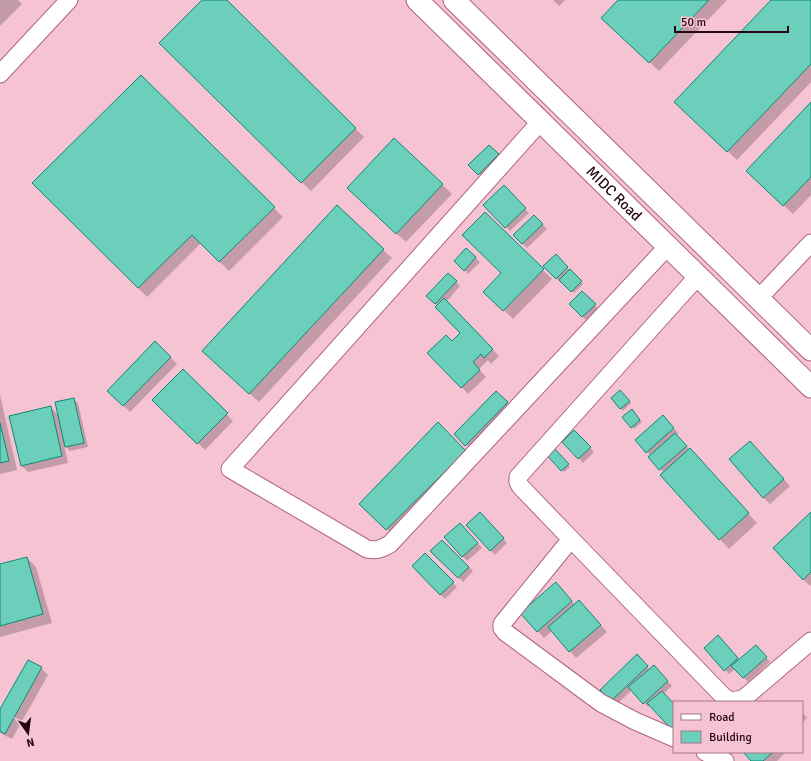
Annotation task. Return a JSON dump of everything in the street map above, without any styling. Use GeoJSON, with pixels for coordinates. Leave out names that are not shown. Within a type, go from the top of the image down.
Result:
{"type":"FeatureCollection","features":[{"type":"Feature","properties":{"kind":"main road","name":"MIDC Road"},"geometry":{"type":"LineString","coordinates":[[417,0],[811,387]]}},
{"type":"Feature","properties":{"kind":"main road","name":"MIDC Road"},"geometry":{"type":"LineString","coordinates":[[454,0],[811,350]]}},
{"type":"Feature","properties":{"kind":"street"},"geometry":{"type":"LineString","coordinates":[[0,74],[70,0]]}},
{"type":"Feature","properties":{"kind":"street"},"geometry":{"type":"LineString","coordinates":[[541,121],[230,469],[367,548],[376,551],[383,548],[395,538],[668,246]]}},
{"type":"Feature","properties":{"kind":"street"},"geometry":{"type":"LineString","coordinates":[[758,299],[811,243]]}},
{"type":"Feature","properties":{"kind":"street"},"geometry":{"type":"LineString","coordinates":[[698,276],[518,477],[518,482],[520,486],[724,697],[731,701],[743,699],[811,641]]}},
{"type":"Feature","properties":{"kind":"street"},"geometry":{"type":"LineString","coordinates":[[571,539],[505,618],[502,628],[505,632],[601,703],[635,721],[673,738]]}},
{"type":"Feature","properties":{"kind":"street"},"geometry":{"type":"LineString","coordinates":[[707,753],[725,761]]}},
{"type":"Feature","properties":{"kind":"building"},"geometry":{"type":"Polygon","coordinates":[[[202,0],[227,0],[356,128],[301,183],[159,43],[202,0]]]}},
{"type":"Feature","properties":{"kind":"building"},"geometry":{"type":"Polygon","coordinates":[[[618,0],[709,0],[649,63],[601,18],[618,0]]]}},
{"type":"Feature","properties":{"kind":"building"},"geometry":{"type":"Polygon","coordinates":[[[771,0],[811,0],[811,64],[727,152],[674,102],[771,0]]]}},
{"type":"Feature","properties":{"kind":"building"},"geometry":{"type":"Polygon","coordinates":[[[141,75],[275,207],[219,262],[192,235],[138,288],[32,183],[141,75]]]}},
{"type":"Feature","properties":{"kind":"building"},"geometry":{"type":"Polygon","coordinates":[[[811,102],[811,177],[783,206],[746,171],[811,102]]]}},
{"type":"Feature","properties":{"kind":"building"},"geometry":{"type":"Polygon","coordinates":[[[394,138],[443,184],[396,234],[347,188],[394,138]]]}},
{"type":"Feature","properties":{"kind":"building"},"geometry":{"type":"Polygon","coordinates":[[[489,145],[499,154],[478,175],[468,165],[489,145]]]}},
{"type":"Feature","properties":{"kind":"building"},"geometry":{"type":"Polygon","coordinates":[[[504,185],[526,208],[505,228],[483,205],[504,185]]]}},
{"type":"Feature","properties":{"kind":"building"},"geometry":{"type":"Polygon","coordinates":[[[337,205],[384,249],[249,394],[202,351],[337,205]]]}},
{"type":"Feature","properties":{"kind":"building"},"geometry":{"type":"Polygon","coordinates":[[[485,212],[544,269],[503,311],[483,292],[501,273],[462,235],[485,212]]]}},
{"type":"Feature","properties":{"kind":"building"},"geometry":{"type":"Polygon","coordinates":[[[534,215],[543,224],[522,244],[513,235],[534,215]]]}},
{"type":"Feature","properties":{"kind":"building"},"geometry":{"type":"Polygon","coordinates":[[[466,248],[476,257],[464,271],[454,261],[466,248]]]}},
{"type":"Feature","properties":{"kind":"building"},"geometry":{"type":"Polygon","coordinates":[[[556,254],[568,267],[556,279],[543,266],[556,254]]]}},
{"type":"Feature","properties":{"kind":"building"},"geometry":{"type":"Polygon","coordinates":[[[570,269],[582,281],[571,292],[559,280],[570,269]]]}},
{"type":"Feature","properties":{"kind":"building"},"geometry":{"type":"Polygon","coordinates":[[[448,273],[457,281],[435,304],[426,296],[448,273]]]}},
{"type":"Feature","properties":{"kind":"building"},"geometry":{"type":"Polygon","coordinates":[[[582,291],[596,304],[582,317],[569,304],[582,291]]]}},
{"type":"Feature","properties":{"kind":"building"},"geometry":{"type":"Polygon","coordinates":[[[444,298],[493,349],[484,358],[481,354],[473,362],[480,370],[461,388],[427,353],[446,335],[452,341],[460,333],[435,307],[444,298]]]}},
{"type":"Feature","properties":{"kind":"building"},"geometry":{"type":"Polygon","coordinates":[[[155,341],[171,357],[123,406],[107,391],[155,341]]]}},
{"type":"Feature","properties":{"kind":"building"},"geometry":{"type":"Polygon","coordinates":[[[183,369],[228,413],[197,444],[152,400],[183,369]]]}},
{"type":"Feature","properties":{"kind":"building"},"geometry":{"type":"Polygon","coordinates":[[[620,390],[630,401],[620,409],[611,398],[620,390]]]}},
{"type":"Feature","properties":{"kind":"building"},"geometry":{"type":"Polygon","coordinates":[[[496,391],[508,402],[465,446],[454,434],[496,391]]]}},
{"type":"Feature","properties":{"kind":"building"},"geometry":{"type":"Polygon","coordinates":[[[74,398],[84,443],[65,447],[55,402],[74,398]]]}},
{"type":"Feature","properties":{"kind":"building"},"geometry":{"type":"Polygon","coordinates":[[[51,406],[62,456],[21,466],[9,416],[51,406]]]}},
{"type":"Feature","properties":{"kind":"building"},"geometry":{"type":"Polygon","coordinates":[[[632,409],[640,420],[631,428],[622,417],[632,409]]]}},
{"type":"Feature","properties":{"kind":"building"},"geometry":{"type":"Polygon","coordinates":[[[663,415],[674,428],[646,453],[635,440],[663,415]]]}},
{"type":"Feature","properties":{"kind":"building"},"geometry":{"type":"Polygon","coordinates":[[[438,422],[466,451],[386,530],[359,504],[438,422]]]}},
{"type":"Feature","properties":{"kind":"building"},"geometry":{"type":"Polygon","coordinates":[[[0,423],[9,461],[0,463],[0,423]]]}},
{"type":"Feature","properties":{"kind":"building"},"geometry":{"type":"Polygon","coordinates":[[[574,430],[591,447],[578,459],[562,442],[574,430]]]}},
{"type":"Feature","properties":{"kind":"building"},"geometry":{"type":"Polygon","coordinates":[[[675,433],[687,446],[659,470],[648,457],[675,433]]]}},
{"type":"Feature","properties":{"kind":"building"},"geometry":{"type":"Polygon","coordinates":[[[750,441],[784,479],[763,498],[729,459],[750,441]]]}},
{"type":"Feature","properties":{"kind":"building"},"geometry":{"type":"Polygon","coordinates":[[[552,446],[569,464],[561,471],[545,453],[552,446]]]}},
{"type":"Feature","properties":{"kind":"building"},"geometry":{"type":"Polygon","coordinates":[[[690,448],[749,513],[719,540],[660,475],[690,448]]]}},
{"type":"Feature","properties":{"kind":"building"},"geometry":{"type":"Polygon","coordinates":[[[480,512],[504,538],[490,551],[466,525],[480,512]]]}},
{"type":"Feature","properties":{"kind":"building"},"geometry":{"type":"Polygon","coordinates":[[[811,512],[811,572],[803,580],[773,548],[811,512]]]}},
{"type":"Feature","properties":{"kind":"building"},"geometry":{"type":"Polygon","coordinates":[[[460,523],[478,543],[462,557],[444,537],[460,523]]]}},
{"type":"Feature","properties":{"kind":"building"},"geometry":{"type":"Polygon","coordinates":[[[442,540],[469,567],[458,578],[430,551],[442,540]]]}},
{"type":"Feature","properties":{"kind":"building"},"geometry":{"type":"Polygon","coordinates":[[[425,553],[454,582],[440,595],[412,566],[425,553]]]}},
{"type":"Feature","properties":{"kind":"building"},"geometry":{"type":"Polygon","coordinates":[[[27,557],[43,614],[0,626],[0,564],[27,557]]]}},
{"type":"Feature","properties":{"kind":"building"},"geometry":{"type":"Polygon","coordinates":[[[556,582],[572,601],[537,632],[520,613],[556,582]]]}},
{"type":"Feature","properties":{"kind":"building"},"geometry":{"type":"Polygon","coordinates":[[[579,600],[601,625],[569,652],[548,627],[579,600]]]}},
{"type":"Feature","properties":{"kind":"building"},"geometry":{"type":"Polygon","coordinates":[[[718,635],[738,658],[724,671],[704,648],[718,635]]]}},
{"type":"Feature","properties":{"kind":"building"},"geometry":{"type":"Polygon","coordinates":[[[756,645],[767,657],[743,678],[731,666],[756,645]]]}},
{"type":"Feature","properties":{"kind":"building"},"geometry":{"type":"Polygon","coordinates":[[[637,654],[648,666],[611,701],[600,690],[637,654]]]}},
{"type":"Feature","properties":{"kind":"building"},"geometry":{"type":"Polygon","coordinates":[[[28,660],[42,667],[5,734],[0,731],[0,709],[28,660]]]}},
{"type":"Feature","properties":{"kind":"building"},"geometry":{"type":"Polygon","coordinates":[[[654,665],[668,681],[643,704],[628,687],[654,665]]]}},
{"type":"Feature","properties":{"kind":"building"},"geometry":{"type":"Polygon","coordinates":[[[662,691],[673,703],[673,731],[647,703],[662,691]]]}},
{"type":"Feature","properties":{"kind":"building"},"geometry":{"type":"Polygon","coordinates":[[[744,753],[772,753],[763,761],[751,761],[744,753]]]}}]}
